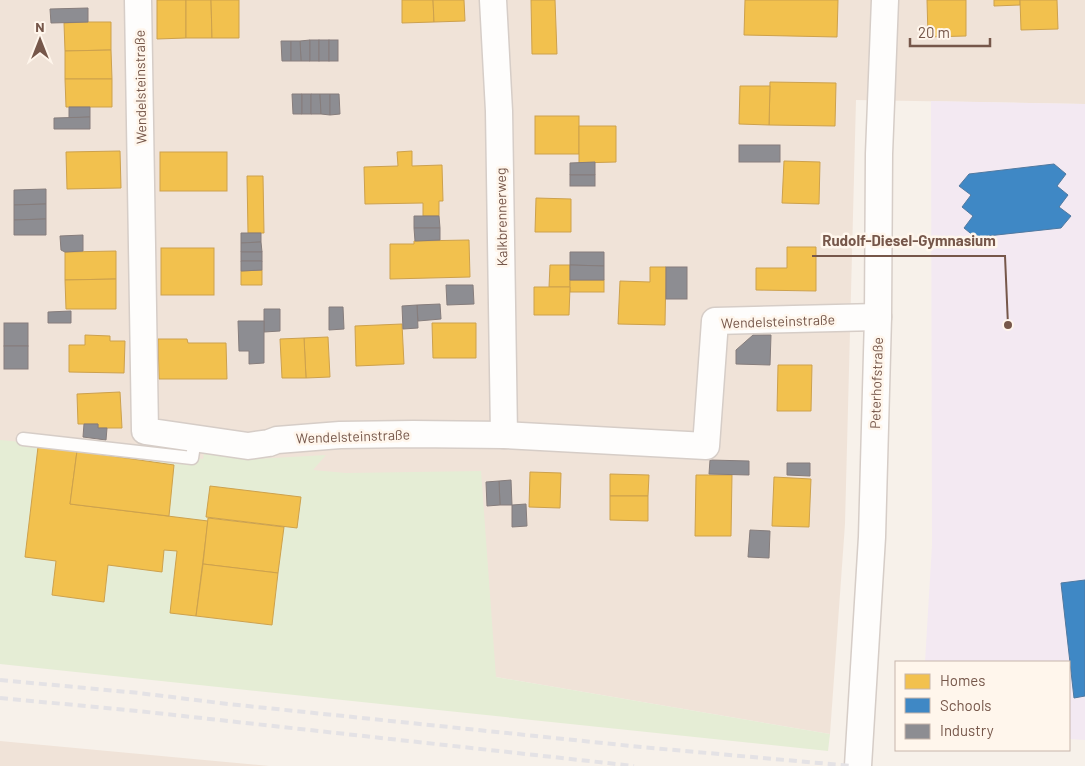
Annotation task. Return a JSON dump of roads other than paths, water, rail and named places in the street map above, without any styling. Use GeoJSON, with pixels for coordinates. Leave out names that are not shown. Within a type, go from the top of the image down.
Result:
{"type":"FeatureCollection","features":[{"type":"Feature","properties":{"kind":"street","name":"Wendelsteinstraße"},"geometry":{"type":"LineString","coordinates":[[138,0],[145,431],[248,446],[277,440],[340,435],[413,434],[504,435],[706,446],[714,322],[878,318]]}},
{"type":"Feature","properties":{"kind":"street","name":"Kalkbrennerweg"},"geometry":{"type":"LineString","coordinates":[[493,0],[499,121],[504,435]]}},
{"type":"Feature","properties":{"kind":"street","name":"Peterhofstraße"},"geometry":{"type":"LineString","coordinates":[[858,766],[872,537],[878,318],[879,154],[885,0]]}},
{"type":"Feature","properties":{"kind":"lane"},"geometry":{"type":"LineString","coordinates":[[23,438],[192,458],[195,438]]}},
{"type":"Feature","properties":{"kind":"railway"},"geometry":{"type":"LineString","coordinates":[[0,680],[139,693],[641,747],[852,766]]}},
{"type":"Feature","properties":{"kind":"railway"},"geometry":{"type":"LineString","coordinates":[[0,698],[138,711],[634,766]]}},
{"type":"Feature","properties":{"kind":"place","name":"Rudolf-Diesel-Gymnasium"},"geometry":{"type":"Point","coordinates":[1008,325]}}]}
